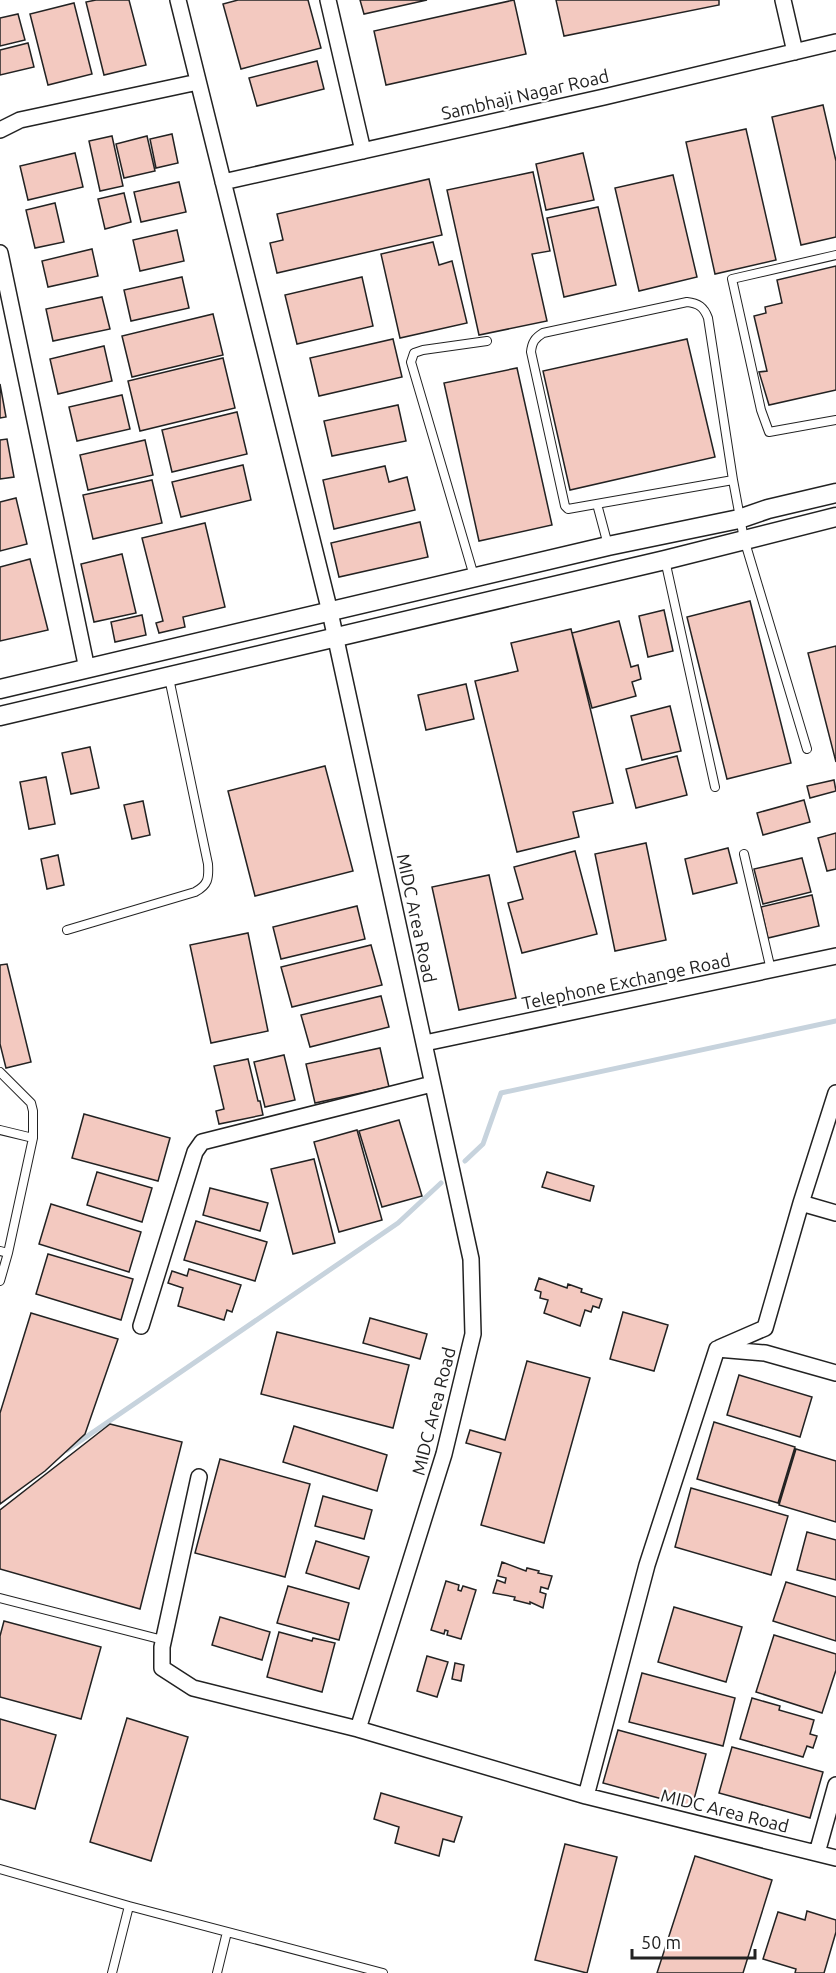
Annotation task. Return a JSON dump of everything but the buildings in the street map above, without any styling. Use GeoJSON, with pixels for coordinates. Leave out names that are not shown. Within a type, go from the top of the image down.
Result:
{"type":"FeatureCollection","features":[{"type":"Feature","properties":{"kind":"street","name":"MIDC Area Road"},"geometry":{"type":"LineString","coordinates":[[178,0],[330,612],[471,1259],[473,1334],[444,1454],[358,1729],[586,1796],[836,1858]]}},
{"type":"Feature","properties":{"kind":"street"},"geometry":{"type":"LineString","coordinates":[[328,0],[363,151]]}},
{"type":"Feature","properties":{"kind":"street"},"geometry":{"type":"LineString","coordinates":[[783,0],[795,52]]}},
{"type":"Feature","properties":{"kind":"street","name":"Sambhaji Nagar Road"},"geometry":{"type":"LineString","coordinates":[[223,182],[604,97],[836,42]]}},
{"type":"Feature","properties":{"kind":"street"},"geometry":{"type":"LineString","coordinates":[[0,130],[20,120],[198,82]]}},
{"type":"Feature","properties":{"kind":"street"},"geometry":{"type":"LineString","coordinates":[[0,253],[87,669]]}},
{"type":"Feature","properties":{"kind":"street"},"geometry":{"type":"LineString","coordinates":[[0,690],[608,546],[739,519],[768,508],[836,493]]}},
{"type":"Feature","properties":{"kind":"street"},"geometry":{"type":"LineString","coordinates":[[0,716],[836,518]]}},
{"type":"Feature","properties":{"kind":"street"},"geometry":{"type":"LineString","coordinates":[[608,546],[613,571]]}},
{"type":"Feature","properties":{"kind":"street"},"geometry":{"type":"LineString","coordinates":[[548,561],[553,585]]}},
{"type":"Feature","properties":{"kind":"street"},"geometry":{"type":"LineString","coordinates":[[463,606],[466,580]]}},
{"type":"Feature","properties":{"kind":"street","name":"Telephone Exchange Road"},"geometry":{"type":"LineString","coordinates":[[425,1043],[836,956]]}},
{"type":"Feature","properties":{"kind":"street"},"geometry":{"type":"LineString","coordinates":[[141,1326],[195,1152],[202,1142],[432,1084]]}},
{"type":"Feature","properties":{"kind":"street"},"geometry":{"type":"LineString","coordinates":[[586,1796],[647,1565],[717,1349],[765,1328],[836,1093]]}},
{"type":"Feature","properties":{"kind":"street"},"geometry":{"type":"LineString","coordinates":[[801,1203],[836,1213]]}},
{"type":"Feature","properties":{"kind":"street"},"geometry":{"type":"LineString","coordinates":[[717,1349],[765,1353],[836,1373]]}},
{"type":"Feature","properties":{"kind":"street"},"geometry":{"type":"LineString","coordinates":[[199,1477],[163,1640],[162,1668],[193,1688],[358,1729]]}},
{"type":"Feature","properties":{"kind":"street"},"geometry":{"type":"LineString","coordinates":[[817,1853],[836,1785]]}},
{"type":"Feature","properties":{"kind":"lane"},"geometry":{"type":"LineString","coordinates":[[836,255],[732,279],[761,410],[769,432],[836,421]]}},
{"type":"Feature","properties":{"kind":"lane"},"geometry":{"type":"LineString","coordinates":[[732,480],[570,509],[565,506],[531,352],[532,343],[543,333],[687,302],[702,307],[708,318],[739,519],[807,749]]}},
{"type":"Feature","properties":{"kind":"lane"},"geometry":{"type":"LineString","coordinates":[[466,580],[411,362],[414,353],[423,350],[487,341]]}},
{"type":"Feature","properties":{"kind":"lane"},"geometry":{"type":"LineString","coordinates":[[597,504],[608,546]]}},
{"type":"Feature","properties":{"kind":"lane"},"geometry":{"type":"LineString","coordinates":[[665,560],[715,787]]}},
{"type":"Feature","properties":{"kind":"lane"},"geometry":{"type":"LineString","coordinates":[[67,930],[195,892],[205,886],[209,878],[169,676]]}},
{"type":"Feature","properties":{"kind":"lane"},"geometry":{"type":"LineString","coordinates":[[744,854],[771,970]]}},
{"type":"Feature","properties":{"kind":"lane"},"geometry":{"type":"LineString","coordinates":[[0,1072],[31,1102],[33,1110],[33,1138],[4,1252],[0,1281]]}},
{"type":"Feature","properties":{"kind":"lane"},"geometry":{"type":"LineString","coordinates":[[0,1130],[33,1138]]}},
{"type":"Feature","properties":{"kind":"lane"},"geometry":{"type":"LineString","coordinates":[[0,1598],[163,1640]]}},
{"type":"Feature","properties":{"kind":"lane"},"geometry":{"type":"LineString","coordinates":[[0,1869],[129,1906],[383,1973]]}},
{"type":"Feature","properties":{"kind":"lane"},"geometry":{"type":"LineString","coordinates":[[112,1973],[129,1906]]}},
{"type":"Feature","properties":{"kind":"lane"},"geometry":{"type":"LineString","coordinates":[[217,1973],[227,1932]]}},
{"type":"Feature","properties":{"kind":"waterway"},"geometry":{"type":"LineString","coordinates":[[465,1161],[483,1144],[501,1093],[836,1021]]}},
{"type":"Feature","properties":{"kind":"waterway"},"geometry":{"type":"LineString","coordinates":[[67,1450],[398,1223],[441,1183]]}}]}
